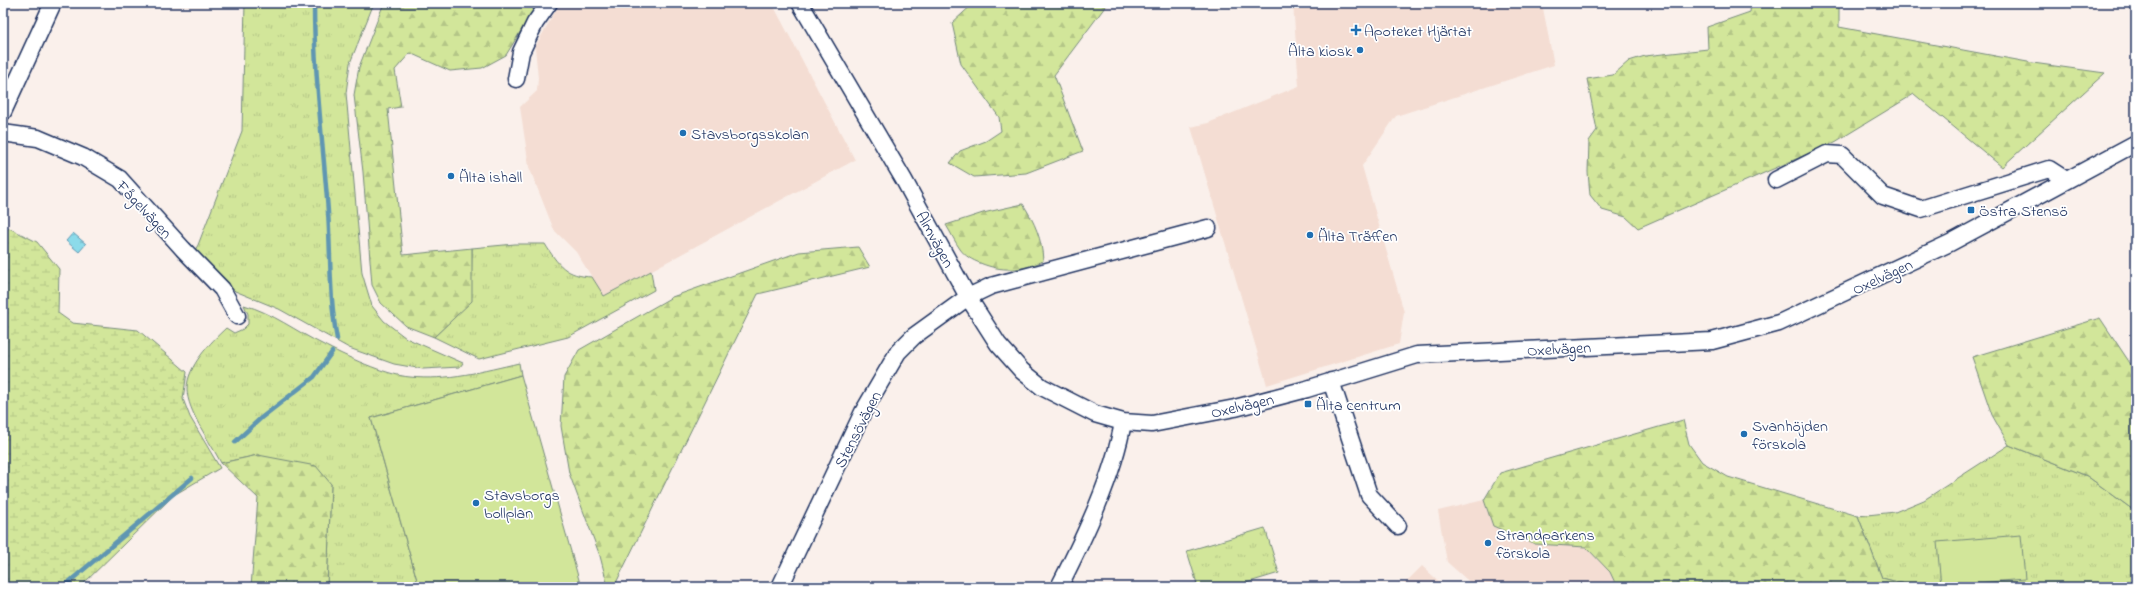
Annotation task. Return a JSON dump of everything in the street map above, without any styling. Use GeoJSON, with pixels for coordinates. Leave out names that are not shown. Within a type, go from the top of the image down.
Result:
{"type":"FeatureCollection","features":[{"type":"Feature","properties":{"kind":"street"},"geometry":{"type":"LineString","coordinates":[[3,112],[53,3]]}},
{"type":"Feature","properties":{"kind":"street"},"geometry":{"type":"LineString","coordinates":[[516,79],[521,52],[535,23],[549,3]]}},
{"type":"Feature","properties":{"kind":"street","name":"Almvägen"},"geometry":{"type":"LineString","coordinates":[[800,3],[968,297],[998,344],[1022,371],[1042,387],[1095,414],[1123,422]]}},
{"type":"Feature","properties":{"kind":"street","name":"Fågelvägen"},"geometry":{"type":"LineString","coordinates":[[3,132],[38,138],[83,157],[120,179],[182,249],[222,289],[237,316]]}},
{"type":"Feature","properties":{"kind":"street","name":"Oxelvägen"},"geometry":{"type":"LineString","coordinates":[[1123,422],[1152,424],[1235,408],[1307,389],[1416,355],[1712,340],[1779,323],[1944,246],[2136,143]]}},
{"type":"Feature","properties":{"kind":"street"},"geometry":{"type":"LineString","coordinates":[[1776,180],[1827,154],[1842,155],[1883,196],[1921,209],[2049,169],[2066,180]]}},
{"type":"Feature","properties":{"kind":"street","name":"Stensövägen"},"geometry":{"type":"LineString","coordinates":[[780,587],[863,412],[898,352],[914,336],[968,297],[991,286],[1208,228]]}},
{"type":"Feature","properties":{"kind":"street"},"geometry":{"type":"LineString","coordinates":[[1331,381],[1369,495],[1398,526]]}},
{"type":"Feature","properties":{"kind":"street"},"geometry":{"type":"LineString","coordinates":[[1059,587],[1082,543],[1119,447],[1123,422]]}},
{"type":"Feature","properties":{"kind":"shaded area","name":"Stavsborgsskolan"},"geometry":{"type":"Polygon","coordinates":[[[560,3],[772,3],[855,160],[604,296],[576,252],[554,230],[529,167],[520,107],[537,91],[538,78],[535,47],[560,3]]]}},
{"type":"Feature","properties":{"kind":"shaded area","name":"Älta centrum"},"geometry":{"type":"Polygon","coordinates":[[[1293,3],[1542,3],[1554,65],[1396,116],[1362,166],[1404,312],[1399,344],[1267,385],[1191,127],[1208,123],[1299,86],[1293,3]]]}},
{"type":"Feature","properties":{"kind":"shaded area","name":"Strandparkens förskola"},"geometry":{"type":"Polygon","coordinates":[[[1484,500],[1493,526],[1535,544],[1586,547],[1610,572],[1617,587],[1475,587],[1447,562],[1438,511],[1484,500]]]}},
{"type":"Feature","properties":{"kind":"shaded area"},"geometry":{"type":"Polygon","coordinates":[[[1422,566],[1445,587],[1401,587],[1422,566]]]}},
{"type":"Feature","properties":{"kind":"green space"},"geometry":{"type":"Polygon","coordinates":[[[245,3],[374,3],[350,63],[346,93],[362,273],[372,306],[384,321],[406,338],[463,363],[460,367],[423,369],[394,364],[349,348],[279,309],[235,291],[195,250],[242,131],[245,3]]]}},
{"type":"Feature","properties":{"kind":"green space"},"geometry":{"type":"Polygon","coordinates":[[[384,3],[538,3],[506,55],[482,68],[450,71],[410,53],[395,70],[401,107],[388,109],[403,255],[472,248],[472,301],[434,337],[406,326],[381,303],[372,285],[363,172],[354,95],[359,67],[384,3]]]}},
{"type":"Feature","properties":{"kind":"green space"},"geometry":{"type":"Polygon","coordinates":[[[974,3],[1108,3],[1054,75],[1083,151],[1026,173],[974,177],[950,163],[960,151],[986,141],[1001,131],[999,117],[961,64],[952,23],[974,3]]]}},
{"type":"Feature","properties":{"kind":"green space"},"geometry":{"type":"Polygon","coordinates":[[[1751,3],[1839,3],[1839,27],[2033,63],[2105,73],[2002,167],[1914,94],[1835,142],[1638,228],[1626,217],[1602,210],[1590,195],[1588,172],[1589,141],[1597,130],[1587,79],[1613,75],[1629,61],[1645,56],[1708,49],[1707,27],[1750,12],[1751,3]]]}},
{"type":"Feature","properties":{"kind":"green space"},"geometry":{"type":"Polygon","coordinates":[[[1023,204],[1037,231],[1043,261],[1027,267],[1004,269],[988,266],[974,261],[966,256],[962,251],[946,225],[983,213],[1023,204]]]}},
{"type":"Feature","properties":{"kind":"green space"},"geometry":{"type":"Polygon","coordinates":[[[3,225],[37,242],[59,269],[58,313],[72,323],[138,330],[187,372],[183,399],[190,417],[220,468],[174,495],[80,587],[39,587],[3,583],[3,225]]]}},
{"type":"Feature","properties":{"kind":"green space"},"geometry":{"type":"Polygon","coordinates":[[[515,244],[545,244],[554,258],[569,272],[592,277],[604,296],[651,271],[654,290],[568,337],[479,359],[434,337],[471,301],[472,248],[515,244]]]}},
{"type":"Feature","properties":{"kind":"green space"},"geometry":{"type":"Polygon","coordinates":[[[858,247],[870,267],[758,294],[614,587],[608,587],[600,556],[569,473],[561,426],[564,377],[579,350],[672,297],[799,252],[858,247]]]}},
{"type":"Feature","properties":{"kind":"green space"},"geometry":{"type":"Polygon","coordinates":[[[244,305],[255,308],[274,317],[331,349],[377,369],[400,376],[438,378],[479,372],[519,363],[521,375],[371,418],[419,587],[327,587],[331,484],[258,455],[221,463],[200,427],[191,407],[187,389],[188,380],[195,363],[226,328],[234,333],[243,329],[248,324],[248,314],[244,305]]]}},
{"type":"Feature","properties":{"kind":"green space"},"geometry":{"type":"Polygon","coordinates":[[[2100,318],[2136,372],[2136,512],[2087,476],[2009,445],[1992,415],[1972,357],[2100,318]]]}},
{"type":"Feature","properties":{"kind":"green space","name":"Stavsborgs bollplan"},"geometry":{"type":"Polygon","coordinates":[[[521,375],[581,587],[419,587],[371,418],[521,375]]]}},
{"type":"Feature","properties":{"kind":"green space"},"geometry":{"type":"Polygon","coordinates":[[[1683,420],[1689,444],[1702,462],[1728,477],[1858,516],[1882,578],[1917,587],[1617,587],[1610,572],[1586,547],[1535,544],[1493,526],[1484,500],[1500,473],[1683,420]]]}},
{"type":"Feature","properties":{"kind":"green space"},"geometry":{"type":"Polygon","coordinates":[[[2009,445],[2087,476],[2136,512],[2136,587],[1917,587],[1882,578],[1858,516],[1895,512],[1924,500],[2009,445]]]}},
{"type":"Feature","properties":{"kind":"green space"},"geometry":{"type":"Polygon","coordinates":[[[258,455],[316,466],[331,484],[327,587],[251,587],[258,498],[221,463],[258,455]]]}},
{"type":"Feature","properties":{"kind":"green space"},"geometry":{"type":"Polygon","coordinates":[[[1265,528],[1279,573],[1233,587],[1198,587],[1187,551],[1265,528]]]}},
{"type":"Feature","properties":{"kind":"green space"},"geometry":{"type":"Polygon","coordinates":[[[2021,535],[2025,579],[1941,586],[1937,542],[2021,535]]]}},
{"type":"Feature","properties":{"kind":"water"},"geometry":{"type":"Polygon","coordinates":[[[73,233],[86,244],[79,252],[66,241],[73,233]]]}},
{"type":"Feature","properties":{"kind":"waterway"},"geometry":{"type":"LineString","coordinates":[[314,3],[315,55],[328,212],[331,291],[337,339]]}},
{"type":"Feature","properties":{"kind":"waterway"},"geometry":{"type":"LineString","coordinates":[[235,442],[261,418],[314,377],[332,352]]}},
{"type":"Feature","properties":{"kind":"waterway"},"geometry":{"type":"LineString","coordinates":[[63,587],[192,478]]}},
{"type":"Feature","properties":{"kind":"place","name":"Apoteket Hjärtat"},"geometry":{"type":"Point","coordinates":[1356,30]}},
{"type":"Feature","properties":{"kind":"place","name":"Älta kiosk"},"geometry":{"type":"Point","coordinates":[1360,50]}},
{"type":"Feature","properties":{"kind":"place","name":"Stavsborgsskolan"},"geometry":{"type":"Point","coordinates":[683,133]}},
{"type":"Feature","properties":{"kind":"place","name":"Älta ishall"},"geometry":{"type":"Point","coordinates":[451,176]}},
{"type":"Feature","properties":{"kind":"place","name":"Östra Stensö"},"geometry":{"type":"Point","coordinates":[1971,210]}},
{"type":"Feature","properties":{"kind":"place","name":"Älta Träffen"},"geometry":{"type":"Point","coordinates":[1310,235]}},
{"type":"Feature","properties":{"kind":"place","name":"Älta centrum"},"geometry":{"type":"Point","coordinates":[1308,404]}},
{"type":"Feature","properties":{"kind":"place","name":"Svanhöjden förskola"},"geometry":{"type":"Point","coordinates":[1744,434]}},
{"type":"Feature","properties":{"kind":"place","name":"Stavsborgs bollplan"},"geometry":{"type":"Point","coordinates":[476,503]}},
{"type":"Feature","properties":{"kind":"place","name":"Strandparkens förskola"},"geometry":{"type":"Point","coordinates":[1488,543]}}]}
